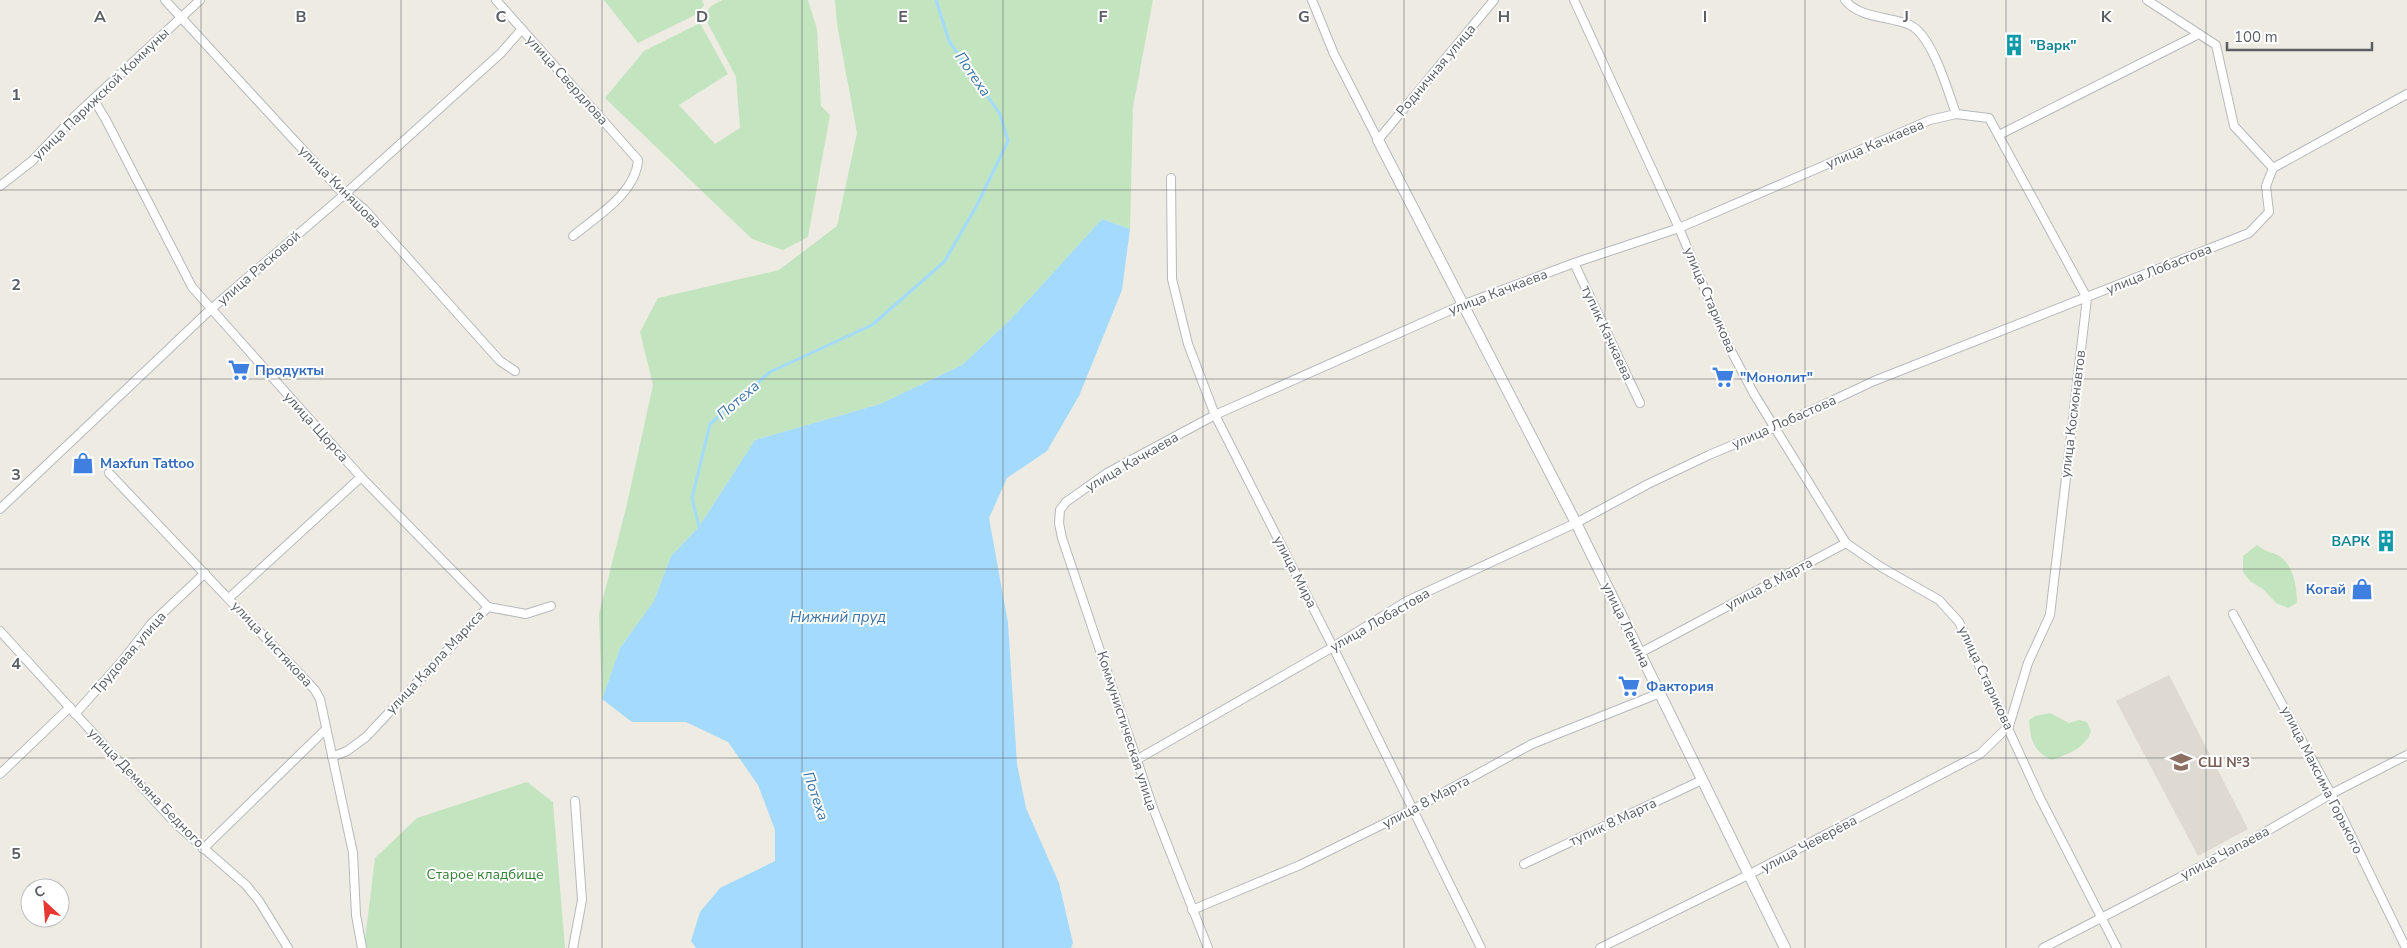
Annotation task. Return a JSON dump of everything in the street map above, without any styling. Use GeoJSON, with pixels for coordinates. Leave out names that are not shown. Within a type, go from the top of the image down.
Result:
{"type":"FeatureCollection","features":[{"type":"Feature","properties":{"kind":"street","name":"улица Киняшова"},"geometry":{"type":"LineString","coordinates":[[165,0],[346,194],[364,209],[500,361],[515,372]]}},
{"type":"Feature","properties":{"kind":"street","name":"улица Парижской Коммуны"},"geometry":{"type":"LineString","coordinates":[[0,186],[32,161],[75,116],[200,0]]}},
{"type":"Feature","properties":{"kind":"street","name":"улица Свердлова"},"geometry":{"type":"LineString","coordinates":[[496,0],[592,105],[638,160],[637,172],[632,182],[611,205],[573,236]]}},
{"type":"Feature","properties":{"kind":"street"},"geometry":{"type":"LineString","coordinates":[[1312,0],[1334,54],[1378,140]]}},
{"type":"Feature","properties":{"kind":"street","name":"Родничная улица"},"geometry":{"type":"LineString","coordinates":[[1378,140],[1494,0]]}},
{"type":"Feature","properties":{"kind":"street","name":"улица Старикова"},"geometry":{"type":"LineString","coordinates":[[1574,0],[1679,228],[1728,345],[1754,394],[1846,543],[1881,567],[1939,600],[1959,622],[2009,726],[2040,798],[2117,948]]}},
{"type":"Feature","properties":{"kind":"street"},"geometry":{"type":"LineString","coordinates":[[1846,0],[1861,12],[1911,25],[1922,35],[1945,82],[1956,114]]}},
{"type":"Feature","properties":{"kind":"street"},"geometry":{"type":"LineString","coordinates":[[2147,0],[2216,45],[2234,126],[2273,168],[2407,94]]}},
{"type":"Feature","properties":{"kind":"street","name":"улица Расковой"},"geometry":{"type":"LineString","coordinates":[[0,510],[211,309],[346,194],[501,54],[522,29]]}},
{"type":"Feature","properties":{"kind":"street"},"geometry":{"type":"LineString","coordinates":[[2087,298],[1999,135],[2199,34]]}},
{"type":"Feature","properties":{"kind":"street","name":"улица Щорса"},"geometry":{"type":"LineString","coordinates":[[94,100],[192,287],[361,477],[488,607]]}},
{"type":"Feature","properties":{"kind":"street","name":"улица Качкаева"},"geometry":{"type":"LineString","coordinates":[[1060,510],[1066,502],[1107,473],[1215,416],[1462,305],[1574,263],[1679,228],[1930,120],[1956,114],[1989,118],[1999,135]]}},
{"type":"Feature","properties":{"kind":"street","name":"улица Ленина"},"geometry":{"type":"LineString","coordinates":[[1378,140],[1576,523],[1786,948]]}},
{"type":"Feature","properties":{"kind":"street","name":"улица Лобастова"},"geometry":{"type":"LineString","coordinates":[[1138,759],[1333,647],[1407,601],[1576,523],[1665,476],[1776,427],[1874,380],[2249,234],[2269,212],[2266,186],[2273,168]]}},
{"type":"Feature","properties":{"kind":"street","name":"улица Мира"},"geometry":{"type":"LineString","coordinates":[[1171,178],[1172,279],[1188,344],[1215,416],[1333,647],[1481,948]]}},
{"type":"Feature","properties":{"kind":"street","name":"тупик Качкаева"},"geometry":{"type":"LineString","coordinates":[[1574,263],[1640,403]]}},
{"type":"Feature","properties":{"kind":"street","name":"улица Космонавтов"},"geometry":{"type":"LineString","coordinates":[[2009,726],[2028,663],[2050,615],[2087,298]]}},
{"type":"Feature","properties":{"kind":"street","name":"улица Чистякова"},"geometry":{"type":"LineString","coordinates":[[109,473],[206,573],[315,690],[320,699],[353,853],[356,915],[362,948]]}},
{"type":"Feature","properties":{"kind":"street"},"geometry":{"type":"LineString","coordinates":[[229,598],[361,477]]}},
{"type":"Feature","properties":{"kind":"street","name":"Коммунистическая улица"},"geometry":{"type":"LineString","coordinates":[[1060,510],[1059,523],[1062,538],[1153,808],[1208,948]]}},
{"type":"Feature","properties":{"kind":"street","name":"улица 8 Марта"},"geometry":{"type":"LineString","coordinates":[[1640,653],[1846,543]]}},
{"type":"Feature","properties":{"kind":"street","name":"Трудовая улица"},"geometry":{"type":"LineString","coordinates":[[0,774],[73,710],[123,660],[151,624],[206,573]]}},
{"type":"Feature","properties":{"kind":"street","name":"улица Карла Маркса"},"geometry":{"type":"LineString","coordinates":[[332,757],[347,751],[366,736],[488,607],[526,614],[551,606]]}},
{"type":"Feature","properties":{"kind":"street","name":"улица Максима Горького"},"geometry":{"type":"LineString","coordinates":[[2233,614],[2331,794],[2406,948]]}},
{"type":"Feature","properties":{"kind":"street","name":"улица Демьяна Бедного"},"geometry":{"type":"LineString","coordinates":[[0,631],[176,824],[246,885],[259,901],[288,948]]}},
{"type":"Feature","properties":{"kind":"street","name":"улица 8 Марта"},"geometry":{"type":"LineString","coordinates":[[1192,910],[1300,865],[1412,810],[1532,744],[1660,693]]}},
{"type":"Feature","properties":{"kind":"street","name":"улица Чеверёва"},"geometry":{"type":"LineString","coordinates":[[1600,948],[1750,874],[1980,754],[2009,726]]}},
{"type":"Feature","properties":{"kind":"street"},"geometry":{"type":"LineString","coordinates":[[203,849],[326,729]]}},
{"type":"Feature","properties":{"kind":"street","name":"улица Чапаева"},"geometry":{"type":"LineString","coordinates":[[2043,948],[2248,842],[2331,794],[2407,755]]}},
{"type":"Feature","properties":{"kind":"street","name":"тупик 8 Марта"},"geometry":{"type":"LineString","coordinates":[[1524,864],[1702,780]]}},
{"type":"Feature","properties":{"kind":"street"},"geometry":{"type":"LineString","coordinates":[[573,948],[582,900],[574,801]]}},
{"type":"Feature","properties":{"kind":"shaded area","name":"СШ №3"},"geometry":{"type":"Polygon","coordinates":[[[2169,675],[2248,829],[2198,856],[2116,701],[2169,675]]]}},
{"type":"Feature","properties":{"kind":"green space"},"geometry":{"type":"Polygon","coordinates":[[[604,0],[702,0],[704,5],[697,14],[638,43],[604,0]]]}},
{"type":"Feature","properties":{"kind":"green space"},"geometry":{"type":"Polygon","coordinates":[[[722,0],[808,0],[817,29],[821,106],[830,115],[808,237],[783,250],[752,239],[605,98],[644,51],[700,23],[728,74],[679,105],[715,144],[740,128],[736,77],[704,16],[711,6],[722,0]]]}},
{"type":"Feature","properties":{"kind":"green space"},"geometry":{"type":"Polygon","coordinates":[[[835,0],[1153,0],[1133,107],[1130,229],[1102,219],[1011,319],[962,365],[880,404],[755,440],[698,528],[671,556],[654,601],[620,648],[602,699],[599,614],[626,508],[653,385],[640,332],[658,298],[779,270],[837,226],[857,133],[837,24],[835,0]]]}},
{"type":"Feature","properties":{"kind":"green space"},"geometry":{"type":"Polygon","coordinates":[[[2257,545],[2279,556],[2286,562],[2294,579],[2297,603],[2288,608],[2276,603],[2264,590],[2250,581],[2243,572],[2243,556],[2257,545]]]}},
{"type":"Feature","properties":{"kind":"green space"},"geometry":{"type":"Polygon","coordinates":[[[2050,713],[2069,723],[2079,720],[2087,722],[2091,731],[2089,737],[2081,746],[2070,753],[2052,760],[2041,753],[2034,744],[2030,734],[2029,720],[2035,716],[2050,713]]]}},
{"type":"Feature","properties":{"kind":"green space","name":"Старое кладбище"},"geometry":{"type":"Polygon","coordinates":[[[527,782],[553,802],[565,948],[364,948],[375,858],[417,818],[527,782]]]}},
{"type":"Feature","properties":{"kind":"water","name":"Нижний пруд"},"geometry":{"type":"Polygon","coordinates":[[[1102,219],[1130,229],[1122,290],[1079,396],[1047,451],[1007,478],[989,518],[1008,623],[1017,764],[1026,808],[1059,883],[1073,943],[1071,948],[696,948],[691,941],[700,912],[720,888],[775,861],[775,830],[758,785],[728,742],[686,722],[632,722],[602,699],[620,648],[654,601],[671,556],[698,528],[755,440],[880,404],[962,365],[1011,319],[1102,219]]]}},
{"type":"Feature","properties":{"kind":"waterway","name":"Потеха"},"geometry":{"type":"LineString","coordinates":[[700,531],[692,498],[710,424],[770,372],[872,325],[944,262],[976,207],[1008,141],[1000,114],[949,41],[936,0]]}},
{"type":"Feature","properties":{"kind":"place","name":"\"Варк\""},"geometry":{"type":"Point","coordinates":[2014,45]}},
{"type":"Feature","properties":{"kind":"place","name":"Продукты"},"geometry":{"type":"Point","coordinates":[239,370]}},
{"type":"Feature","properties":{"kind":"place","name":"\"Монолит\""},"geometry":{"type":"Point","coordinates":[1723,377]}},
{"type":"Feature","properties":{"kind":"place","name":"Maxfun Tattoo"},"geometry":{"type":"Point","coordinates":[83,463]}},
{"type":"Feature","properties":{"kind":"place","name":"ВАРК"},"geometry":{"type":"Point","coordinates":[2386,541]}},
{"type":"Feature","properties":{"kind":"place","name":"Когай"},"geometry":{"type":"Point","coordinates":[2362,589]}},
{"type":"Feature","properties":{"kind":"place","name":"Фактория"},"geometry":{"type":"Point","coordinates":[1629,686]}},
{"type":"Feature","properties":{"kind":"place","name":"СШ №3"},"geometry":{"type":"Point","coordinates":[2181,762]}}]}
